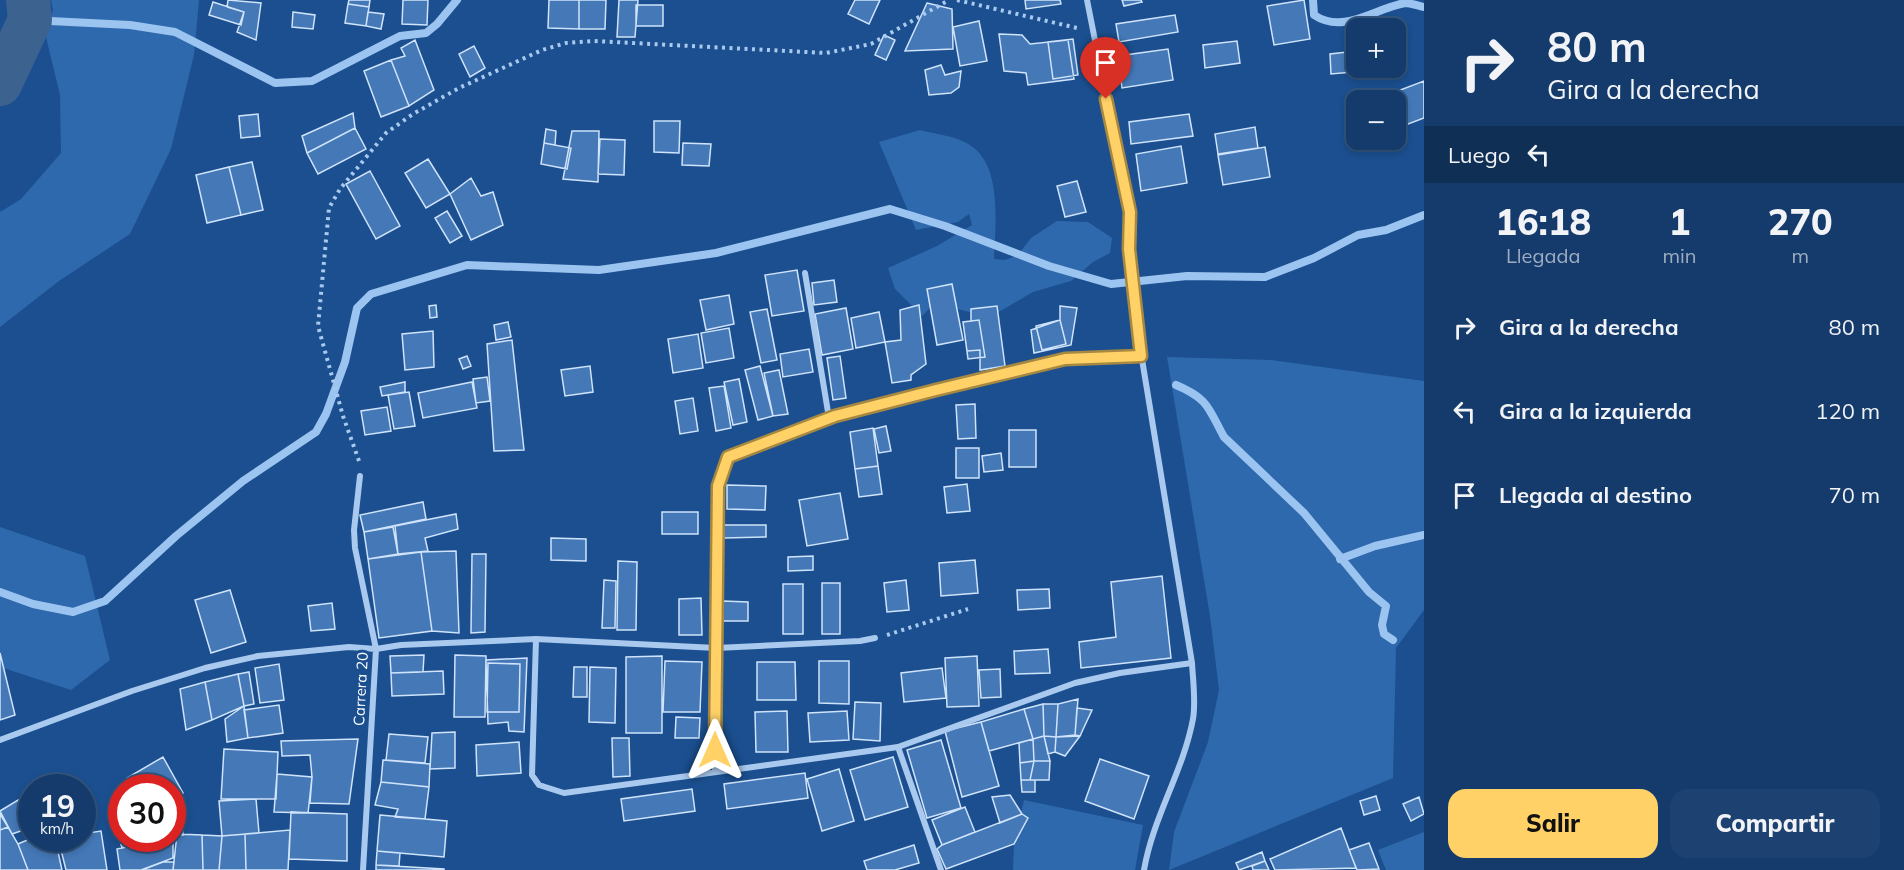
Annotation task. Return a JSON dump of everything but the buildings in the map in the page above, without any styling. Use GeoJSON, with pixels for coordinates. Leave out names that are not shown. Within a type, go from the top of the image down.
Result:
{"type":"FeatureCollection","features":[{"type":"Feature","properties":{"kind":"street"},"geometry":{"type":"LineString","coordinates":[[1087,0],[1130,212],[1129,249],[1141,356],[1192,663],[1194,716],[1188,741],[1149,842],[1144,870]]}},
{"type":"Feature","properties":{"kind":"street"},"geometry":{"type":"LineString","coordinates":[[805,273],[829,418]]}},
{"type":"Feature","properties":{"kind":"street"},"geometry":{"type":"LineString","coordinates":[[715,770],[718,486],[728,457],[829,418],[1065,359],[1141,356]]}},
{"type":"Feature","properties":{"kind":"street","name":"Carrera 20"},"geometry":{"type":"LineString","coordinates":[[360,476],[354,530],[355,549],[376,649],[363,870]]}},
{"type":"Feature","properties":{"kind":"street"},"geometry":{"type":"LineString","coordinates":[[0,741],[132,691],[205,668],[258,656],[349,647],[376,649],[401,645],[536,639],[716,648],[860,641],[874,638]]}},
{"type":"Feature","properties":{"kind":"street"},"geometry":{"type":"LineString","coordinates":[[536,639],[532,775],[539,785],[564,793],[715,770],[898,747],[1075,683],[1119,673],[1192,663]]}},
{"type":"Feature","properties":{"kind":"street"},"geometry":{"type":"LineString","coordinates":[[898,747],[941,870]]}},
{"type":"Feature","properties":{"kind":"path"},"geometry":{"type":"LineString","coordinates":[[359,459],[342,416],[318,326],[329,208],[334,198],[386,133],[459,88],[542,50],[566,43],[594,41],[826,53],[871,45],[949,0]]}},
{"type":"Feature","properties":{"kind":"path"},"geometry":{"type":"LineString","coordinates":[[957,0],[1093,32]]}},
{"type":"Feature","properties":{"kind":"path"},"geometry":{"type":"LineString","coordinates":[[874,638],[968,609]]}},
{"type":"Feature","properties":{"kind":"shaded area"},"geometry":{"type":"Polygon","coordinates":[[[51,0],[199,0],[194,55],[171,149],[130,234],[59,281],[0,327],[0,212],[21,199],[61,153],[60,95],[45,33],[53,10],[51,0]]]}},
{"type":"Feature","properties":{"kind":"shaded area"},"geometry":{"type":"Polygon","coordinates":[[[920,130],[965,142],[981,155],[988,167],[995,197],[994,259],[1005,260],[1018,255],[1031,238],[1057,221],[1088,222],[1112,238],[1110,253],[1093,262],[1071,281],[1033,292],[997,313],[986,316],[957,309],[931,307],[922,316],[895,289],[888,268],[937,246],[972,225],[969,214],[958,222],[916,230],[879,142],[920,130]]]}},
{"type":"Feature","properties":{"kind":"shaded area"},"geometry":{"type":"Polygon","coordinates":[[[1167,357],[1271,360],[1424,381],[1424,610],[1396,648],[1393,778],[1169,870],[1174,832],[1208,742],[1219,690],[1210,616],[1167,357]]]}},
{"type":"Feature","properties":{"kind":"shaded area"},"geometry":{"type":"Polygon","coordinates":[[[0,527],[85,556],[110,660],[71,690],[0,667],[0,527]]]}},
{"type":"Feature","properties":{"kind":"shaded area"},"geometry":{"type":"Polygon","coordinates":[[[1024,800],[1143,825],[1135,870],[1013,870],[1014,844],[1024,800]]]}},
{"type":"Feature","properties":{"kind":"shaded area"},"geometry":{"type":"Polygon","coordinates":[[[1424,832],[1424,870],[1386,870],[1378,850],[1424,832]]]}},
{"type":"Feature","properties":{"kind":"waterway"},"geometry":{"type":"LineString","coordinates":[[0,84],[30,20],[28,0]]}},
{"type":"Feature","properties":{"kind":"waterway"},"geometry":{"type":"LineString","coordinates":[[30,20],[130,25],[175,32],[275,83],[312,81],[400,36],[426,33],[437,24],[457,0]]}},
{"type":"Feature","properties":{"kind":"waterway"},"geometry":{"type":"LineString","coordinates":[[1313,0],[1314,15],[1337,22],[1360,18],[1405,3],[1424,7]]}},
{"type":"Feature","properties":{"kind":"waterway"},"geometry":{"type":"LineString","coordinates":[[0,592],[33,604],[73,612],[105,601],[176,536],[243,481],[316,432],[326,414],[345,362],[357,308],[371,294],[467,265],[599,270],[716,253],[890,209],[945,226],[1049,266],[1111,284],[1187,276],[1265,277],[1314,258],[1358,235],[1386,230],[1424,215]]}},
{"type":"Feature","properties":{"kind":"waterway"},"geometry":{"type":"LineString","coordinates":[[1176,385],[1195,395],[1206,405],[1224,437],[1304,513],[1369,592],[1386,606],[1382,625],[1384,634],[1393,640]]}},
{"type":"Feature","properties":{"kind":"waterway"},"geometry":{"type":"LineString","coordinates":[[1340,559],[1375,546],[1424,535]]}},
{"type":"Feature","properties":{"kind":"route"},"geometry":{"type":"LineString","coordinates":[[715,750],[718,486],[728,457],[835,416],[936,390],[1065,359],[1141,356],[1129,249],[1130,212],[1106,99]]}}]}
